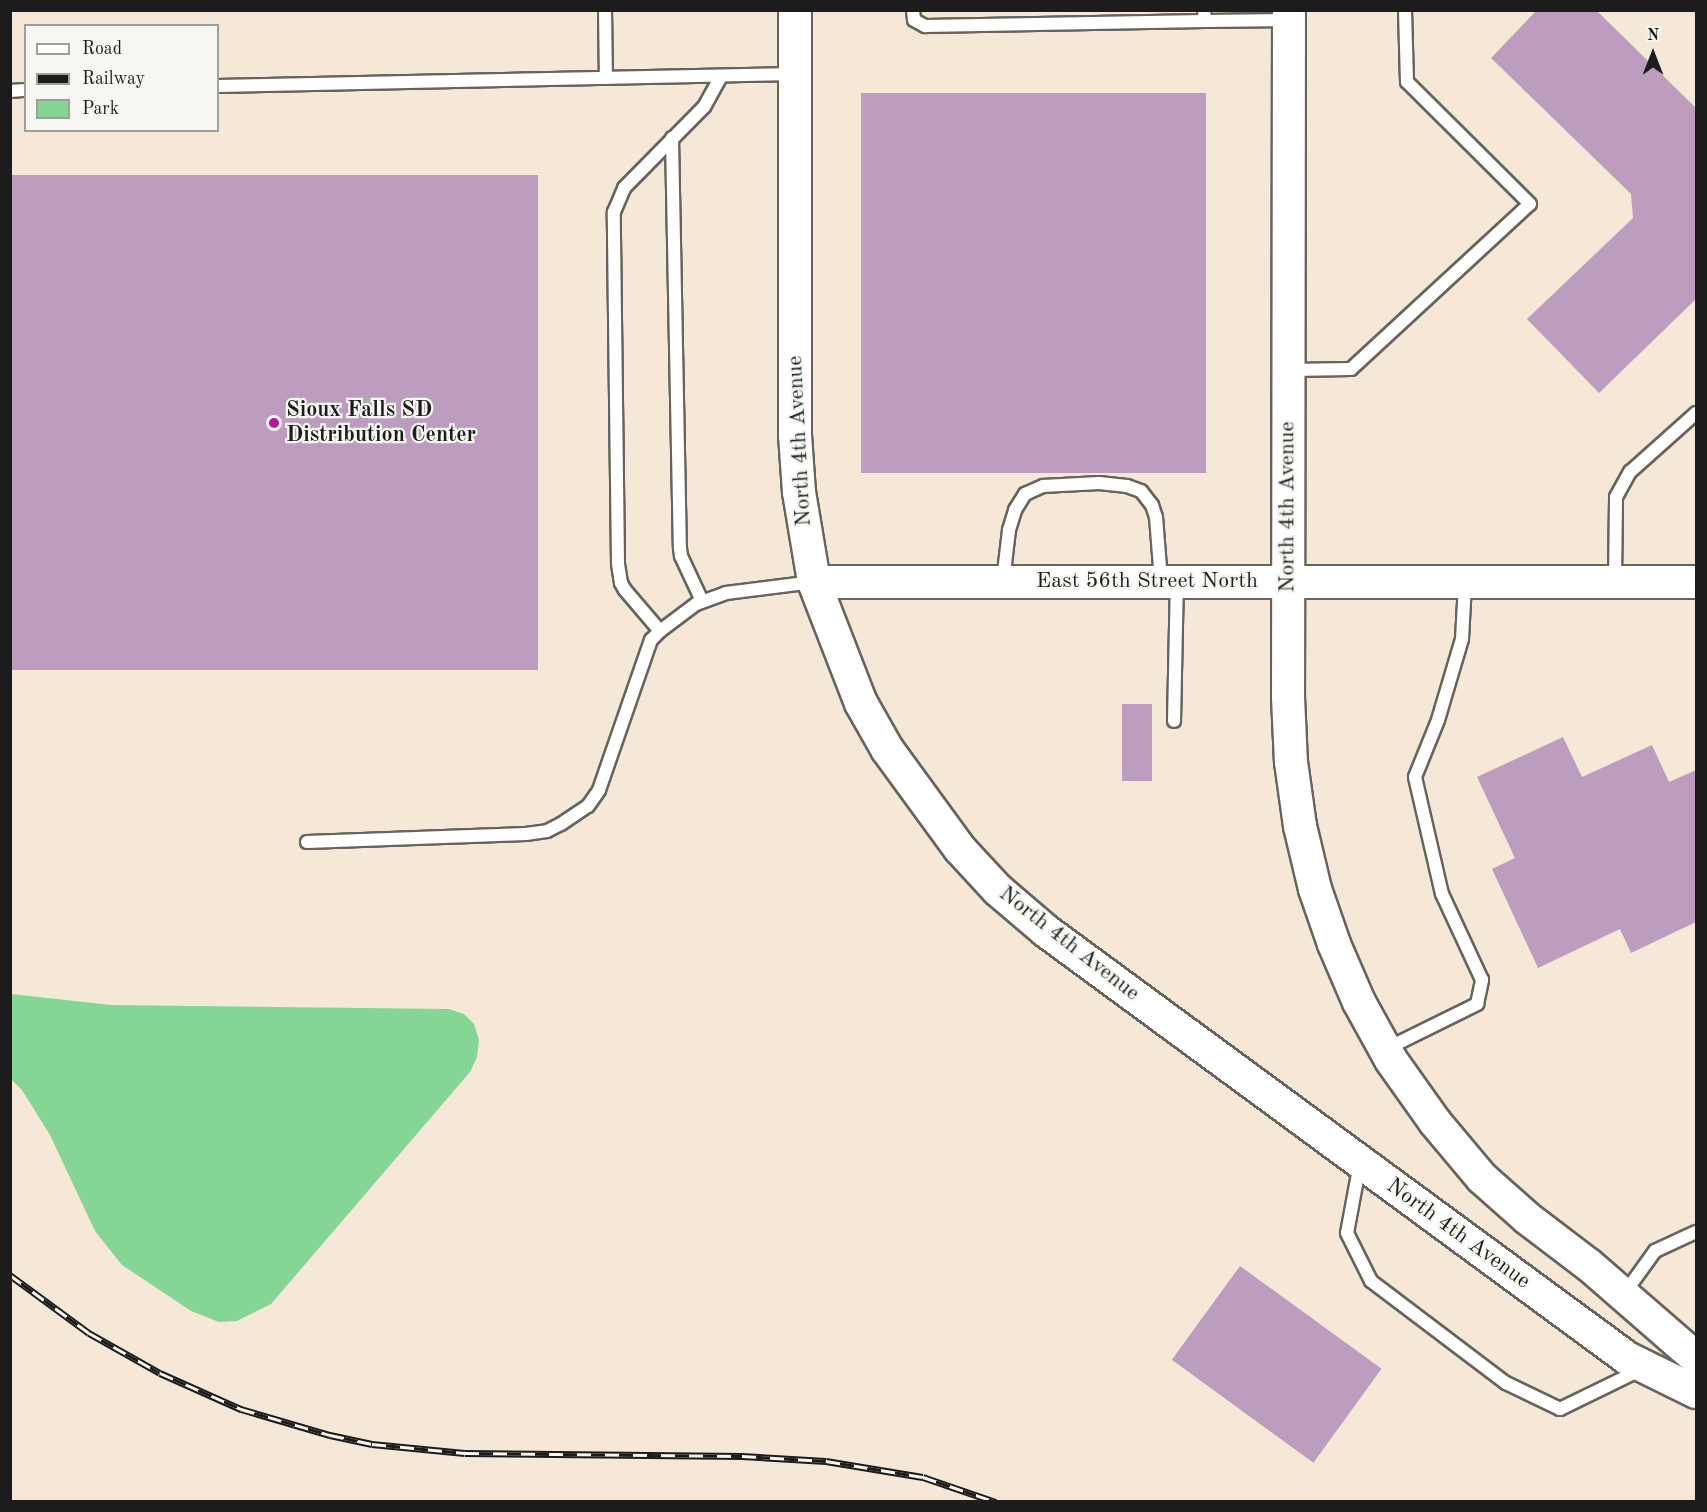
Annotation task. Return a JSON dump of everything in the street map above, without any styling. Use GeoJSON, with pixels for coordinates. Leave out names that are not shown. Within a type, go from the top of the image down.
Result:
{"type":"FeatureCollection","features":[{"type":"Feature","properties":{"kind":"street","name":"North 4th Avenue"},"geometry":{"type":"LineString","coordinates":[[795,10],[795,435],[799,492],[814,582],[861,703],[887,749],[960,849],[998,890],[1046,931],[1627,1358],[1696,1392]]}},
{"type":"Feature","properties":{"kind":"street","name":"North 4th Avenue"},"geometry":{"type":"LineString","coordinates":[[1289,15],[1288,697],[1291,762],[1300,826],[1315,889],[1334,944],[1359,1002],[1385,1050],[1435,1122],[1482,1178],[1527,1218],[1624,1294],[1696,1358]]}},
{"type":"Feature","properties":{"kind":"street","name":"East 56th Street North"},"geometry":{"type":"LineString","coordinates":[[814,582],[1696,582]]}},
{"type":"Feature","properties":{"kind":"lane"},"geometry":{"type":"LineString","coordinates":[[605,10],[606,78]]}},
{"type":"Feature","properties":{"kind":"lane"},"geometry":{"type":"LineString","coordinates":[[913,10],[914,20],[925,26],[1289,15]]}},
{"type":"Feature","properties":{"kind":"lane"},"geometry":{"type":"LineString","coordinates":[[1288,370],[1351,369],[1530,204],[1407,82],[1405,10]]}},
{"type":"Feature","properties":{"kind":"lane"},"geometry":{"type":"LineString","coordinates":[[219,86],[795,74]]}},
{"type":"Feature","properties":{"kind":"lane"},"geometry":{"type":"LineString","coordinates":[[660,631],[625,590],[621,583],[618,563],[614,218],[624,188],[704,107],[721,76]]}},
{"type":"Feature","properties":{"kind":"lane"},"geometry":{"type":"LineString","coordinates":[[672,138],[680,548],[681,556],[702,602]]}},
{"type":"Feature","properties":{"kind":"lane"},"geometry":{"type":"LineString","coordinates":[[1615,582],[1616,497],[1630,472],[1696,413]]}},
{"type":"Feature","properties":{"kind":"lane"},"geometry":{"type":"LineString","coordinates":[[1003,582],[1009,530],[1015,510],[1025,494],[1043,486],[1099,483],[1127,486],[1141,491],[1152,505],[1156,517],[1169,582],[1174,721]]}},
{"type":"Feature","properties":{"kind":"lane"},"geometry":{"type":"LineString","coordinates":[[307,842],[526,834],[547,831],[561,824],[588,806],[599,790],[651,640],[660,631],[672,620],[702,602],[726,593],[814,582]]}},
{"type":"Feature","properties":{"kind":"lane"},"geometry":{"type":"LineString","coordinates":[[1385,1050],[1477,1004],[1482,980],[1442,894],[1415,777],[1438,720],[1462,639],[1465,582]]}},
{"type":"Feature","properties":{"kind":"lane"},"geometry":{"type":"LineString","coordinates":[[1360,1162],[1347,1233],[1371,1281],[1506,1383],[1560,1409],[1646,1367]]}},
{"type":"Feature","properties":{"kind":"lane"},"geometry":{"type":"LineString","coordinates":[[1624,1294],[1656,1251],[1696,1232]]}},
{"type":"Feature","properties":{"kind":"green space"},"geometry":{"type":"Polygon","coordinates":[[[11,994],[111,1005],[449,1009],[464,1014],[474,1024],[479,1040],[477,1057],[470,1072],[271,1304],[237,1321],[219,1322],[191,1311],[122,1265],[95,1231],[50,1135],[22,1090],[11,1079],[11,994]]]}},
{"type":"Feature","properties":{"kind":"building"},"geometry":{"type":"Polygon","coordinates":[[[1537,10],[1596,10],[1696,108],[1696,299],[1599,393],[1527,319],[1633,218],[1631,194],[1491,58],[1537,10]]]}},
{"type":"Feature","properties":{"kind":"building"},"geometry":{"type":"Polygon","coordinates":[[[861,93],[1206,93],[1206,473],[861,473],[861,93]]]}},
{"type":"Feature","properties":{"kind":"building","name":"Sioux Falls SD Distribution Center"},"geometry":{"type":"Polygon","coordinates":[[[10,175],[538,175],[538,670],[10,670],[10,175]]]}},
{"type":"Feature","properties":{"kind":"building"},"geometry":{"type":"Polygon","coordinates":[[[1122,704],[1152,704],[1152,781],[1122,781],[1122,704]]]}},
{"type":"Feature","properties":{"kind":"building"},"geometry":{"type":"Polygon","coordinates":[[[1563,737],[1582,777],[1652,745],[1669,782],[1696,770],[1696,922],[1631,953],[1620,929],[1538,968],[1492,869],[1515,858],[1477,777],[1563,737]]]}},
{"type":"Feature","properties":{"kind":"building"},"geometry":{"type":"Polygon","coordinates":[[[1240,1266],[1382,1369],[1313,1463],[1172,1360],[1240,1266]]]}},
{"type":"Feature","properties":{"kind":"railway"},"geometry":{"type":"LineString","coordinates":[[10,1275],[89,1333],[160,1373],[241,1409],[330,1435],[372,1444],[465,1453],[742,1456],[826,1461],[923,1477],[996,1502]]}},
{"type":"Feature","properties":{"kind":"place","name":"Sioux Falls SD Distribution Center"},"geometry":{"type":"Point","coordinates":[274,423]}}]}
